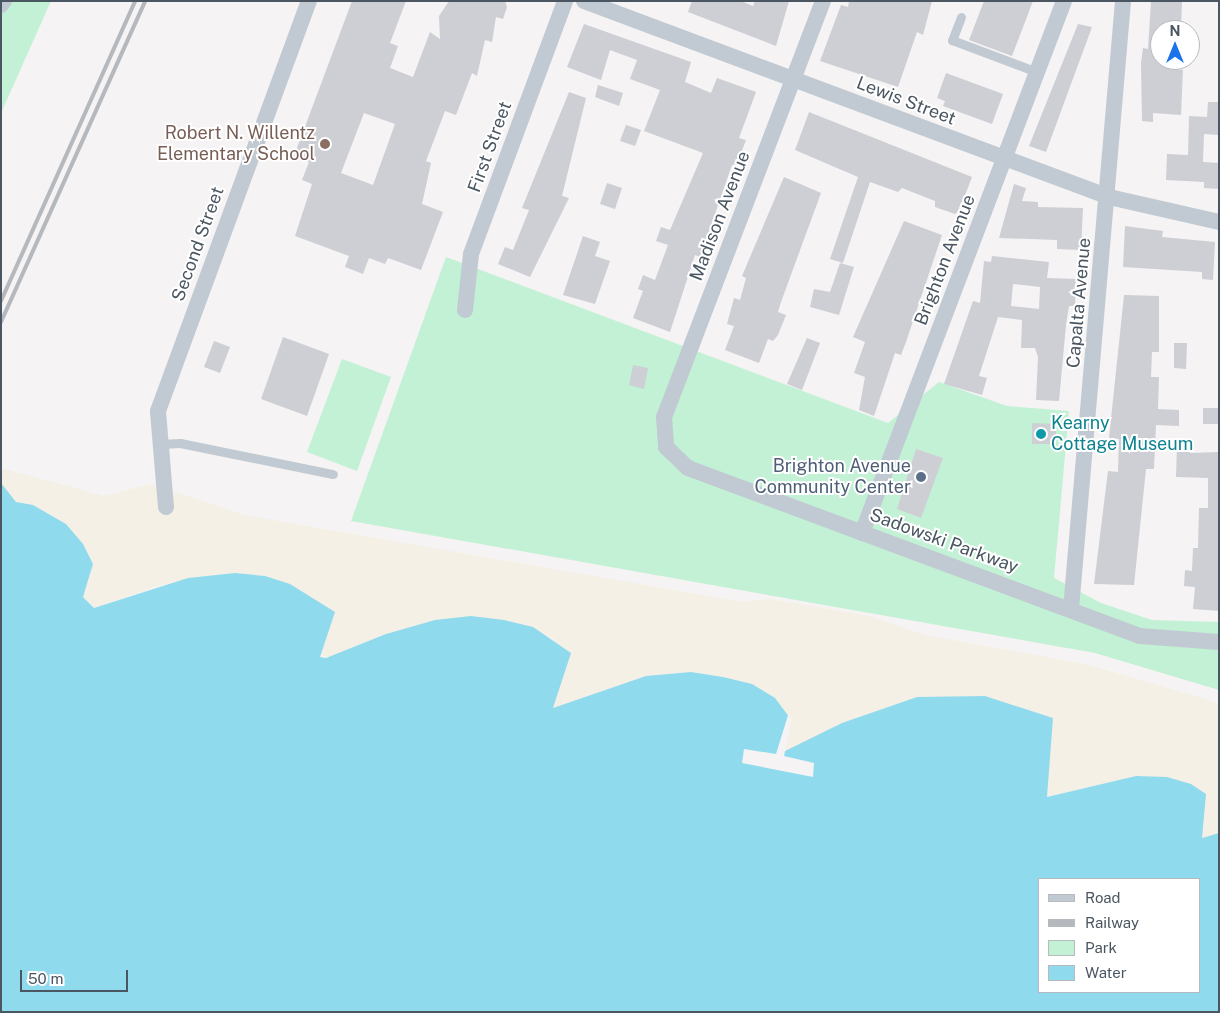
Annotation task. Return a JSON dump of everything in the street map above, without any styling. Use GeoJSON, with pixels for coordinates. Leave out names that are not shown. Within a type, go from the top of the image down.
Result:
{"type":"FeatureCollection","features":[{"type":"Feature","properties":{"kind":"street"},"geometry":{"type":"LineString","coordinates":[[1,5],[4,1]]}},
{"type":"Feature","properties":{"kind":"street","name":"Second Street"},"geometry":{"type":"LineString","coordinates":[[166,507],[158,411],[309,1]]}},
{"type":"Feature","properties":{"kind":"street","name":"First Street"},"geometry":{"type":"LineString","coordinates":[[465,310],[471,254],[565,1]]}},
{"type":"Feature","properties":{"kind":"street","name":"Lewis Street"},"geometry":{"type":"LineString","coordinates":[[584,1],[1004,160],[1108,197],[1219,222]]}},
{"type":"Feature","properties":{"kind":"street","name":"Madison Avenue"},"geometry":{"type":"LineString","coordinates":[[666,447],[664,417],[823,1]]}},
{"type":"Feature","properties":{"kind":"street","name":"Brighton Avenue"},"geometry":{"type":"LineString","coordinates":[[862,533],[1064,1]]}},
{"type":"Feature","properties":{"kind":"street","name":"Capalta Avenue"},"geometry":{"type":"LineString","coordinates":[[1071,609],[1108,197],[1123,1]]}},
{"type":"Feature","properties":{"kind":"street","name":"Sadowski Parkway"},"geometry":{"type":"LineString","coordinates":[[666,447],[688,468],[1148,637],[1219,642]]}},
{"type":"Feature","properties":{"kind":"lane"},"geometry":{"type":"LineString","coordinates":[[961,17],[952,40],[1037,72]]}},
{"type":"Feature","properties":{"kind":"lane"},"geometry":{"type":"LineString","coordinates":[[161,444],[180,443],[333,474]]}},
{"type":"Feature","properties":{"kind":"green space"},"geometry":{"type":"Polygon","coordinates":[[[1,1],[51,1],[1,113],[1,1]]]}},
{"type":"Feature","properties":{"kind":"green space"},"geometry":{"type":"Polygon","coordinates":[[[446,257],[888,423],[939,382],[1007,406],[1069,411],[1054,578],[1101,603],[1152,620],[1219,622],[1219,690],[1095,653],[351,521],[446,257]]]}},
{"type":"Feature","properties":{"kind":"green space"},"geometry":{"type":"Polygon","coordinates":[[[342,359],[391,377],[357,471],[307,452],[342,359]]]}},
{"type":"Feature","properties":{"kind":"sand"},"geometry":{"type":"Polygon","coordinates":[[[1,468],[104,496],[151,484],[244,515],[742,602],[769,599],[870,616],[925,635],[1085,664],[1219,703],[1219,833],[1202,838],[1136,776],[1046,797],[1053,718],[985,696],[783,753],[752,684],[723,677],[691,672],[646,676],[553,708],[555,639],[504,620],[435,620],[386,634],[326,658],[235,573],[160,585],[94,608],[83,597],[93,564],[66,524],[33,505],[16,502],[1,483],[1,468]]]}},
{"type":"Feature","properties":{"kind":"water"},"geometry":{"type":"Polygon","coordinates":[[[1,483],[16,502],[33,505],[66,524],[83,544],[93,564],[83,597],[94,608],[188,578],[235,573],[265,576],[290,584],[335,612],[320,657],[326,658],[386,634],[435,620],[471,616],[504,620],[533,627],[571,653],[553,708],[646,676],[691,672],[723,677],[752,684],[775,698],[790,718],[783,752],[842,723],[917,697],[985,696],[1053,718],[1047,797],[1136,776],[1167,777],[1191,784],[1206,794],[1202,838],[1219,833],[1219,1012],[1,1012],[1,483]]]}},
{"type":"Feature","properties":{"kind":"pier"},"geometry":{"type":"Polygon","coordinates":[[[789,712],[792,719],[784,756],[814,763],[813,777],[742,763],[744,749],[776,754],[789,712]]]}},
{"type":"Feature","properties":{"kind":"building","name":"Robert N. Willentz Elementary School"},"geometry":{"type":"Polygon","coordinates":[[[352,1],[406,1],[390,43],[398,46],[390,68],[413,77],[430,32],[440,39],[439,16],[449,1],[505,1],[507,7],[503,19],[496,17],[492,42],[485,40],[477,76],[472,73],[456,115],[445,111],[426,161],[431,163],[422,204],[443,212],[421,270],[388,258],[385,264],[369,258],[363,274],[345,267],[349,256],[295,236],[312,184],[302,180],[309,162],[294,156],[352,1]],[[364,113],[341,173],[373,185],[395,124],[364,113]]]}},
{"type":"Feature","properties":{"kind":"building"},"geometry":{"type":"Polygon","coordinates":[[[692,1],[741,1],[753,6],[755,1],[789,1],[776,46],[688,12],[692,1]]]}},
{"type":"Feature","properties":{"kind":"building"},"geometry":{"type":"Polygon","coordinates":[[[849,1],[932,1],[923,35],[917,32],[898,87],[820,61],[841,5],[848,7],[849,1]]]}},
{"type":"Feature","properties":{"kind":"building"},"geometry":{"type":"Polygon","coordinates":[[[984,1],[1033,1],[1012,56],[969,40],[984,1]]]}},
{"type":"Feature","properties":{"kind":"building"},"geometry":{"type":"Polygon","coordinates":[[[1151,1],[1182,1],[1181,20],[1150,20],[1150,70],[1183,70],[1181,115],[1153,113],[1153,122],[1142,121],[1141,63],[1143,48],[1148,49],[1151,1]]]}},
{"type":"Feature","properties":{"kind":"building"},"geometry":{"type":"Polygon","coordinates":[[[584,24],[691,62],[685,82],[711,93],[717,78],[756,92],[739,138],[746,140],[736,166],[732,165],[700,257],[695,255],[670,332],[633,318],[643,291],[638,289],[643,275],[655,280],[668,245],[656,241],[661,227],[670,230],[703,153],[644,131],[660,90],[630,79],[637,60],[610,50],[601,80],[567,67],[584,24]]]}},
{"type":"Feature","properties":{"kind":"building"},"geometry":{"type":"Polygon","coordinates":[[[1078,24],[1092,27],[1046,152],[1029,146],[1078,24]]]}},
{"type":"Feature","properties":{"kind":"building"},"geometry":{"type":"Polygon","coordinates":[[[946,73],[1003,94],[992,124],[943,106],[945,101],[937,98],[946,73]]]}},
{"type":"Feature","properties":{"kind":"building"},"geometry":{"type":"Polygon","coordinates":[[[598,85],[623,93],[619,106],[595,97],[598,85]]]}},
{"type":"Feature","properties":{"kind":"building"},"geometry":{"type":"Polygon","coordinates":[[[569,92],[586,98],[562,196],[569,198],[530,277],[498,264],[505,247],[513,250],[529,210],[522,208],[569,92]]]}},
{"type":"Feature","properties":{"kind":"building"},"geometry":{"type":"Polygon","coordinates":[[[1208,102],[1219,102],[1219,135],[1204,134],[1203,162],[1219,163],[1219,189],[1204,188],[1204,182],[1166,180],[1167,154],[1188,155],[1189,116],[1207,117],[1208,102]]]}},
{"type":"Feature","properties":{"kind":"building"},"geometry":{"type":"Polygon","coordinates":[[[809,112],[972,177],[959,211],[955,214],[935,207],[935,201],[902,188],[898,192],[870,182],[843,263],[830,259],[858,177],[795,150],[809,112]]]}},
{"type":"Feature","properties":{"kind":"building"},"geometry":{"type":"Polygon","coordinates":[[[626,125],[641,130],[635,146],[620,141],[626,125]]]}},
{"type":"Feature","properties":{"kind":"building"},"geometry":{"type":"Polygon","coordinates":[[[784,177],[821,193],[778,312],[786,315],[778,335],[773,341],[768,339],[759,363],[725,350],[734,326],[727,324],[734,298],[740,300],[746,278],[742,276],[784,177]]]}},
{"type":"Feature","properties":{"kind":"building"},"geometry":{"type":"Polygon","coordinates":[[[607,183],[622,188],[615,209],[600,204],[607,183]]]}},
{"type":"Feature","properties":{"kind":"building"},"geometry":{"type":"Polygon","coordinates":[[[1014,184],[1026,188],[1022,201],[1038,202],[1038,207],[1083,208],[1081,250],[1057,249],[1057,240],[999,238],[1014,184]]]}},
{"type":"Feature","properties":{"kind":"building"},"geometry":{"type":"Polygon","coordinates":[[[904,221],[942,235],[906,342],[901,355],[895,353],[874,416],[859,410],[865,377],[854,373],[865,342],[853,337],[904,221]]]}},
{"type":"Feature","properties":{"kind":"building"},"geometry":{"type":"Polygon","coordinates":[[[1125,226],[1163,231],[1162,237],[1215,242],[1213,280],[1202,279],[1202,272],[1123,267],[1125,226]]]}},
{"type":"Feature","properties":{"kind":"building"},"geometry":{"type":"Polygon","coordinates":[[[583,236],[600,242],[595,256],[610,261],[595,304],[563,295],[583,236]]]}},
{"type":"Feature","properties":{"kind":"building"},"geometry":{"type":"Polygon","coordinates":[[[992,256],[1049,262],[1047,278],[1076,279],[1075,306],[1069,306],[1066,325],[1059,401],[1036,400],[1038,357],[1035,348],[1021,348],[1022,320],[998,317],[979,376],[987,378],[982,395],[944,384],[973,301],[980,303],[984,261],[991,262],[992,256]],[[1013,284],[1011,306],[1039,309],[1040,287],[1013,284]]]}},
{"type":"Feature","properties":{"kind":"building"},"geometry":{"type":"Polygon","coordinates":[[[840,263],[854,267],[839,315],[810,307],[814,289],[830,292],[840,263]]]}},
{"type":"Feature","properties":{"kind":"building"},"geometry":{"type":"Polygon","coordinates":[[[1124,295],[1159,296],[1159,352],[1152,352],[1151,377],[1159,377],[1158,409],[1179,410],[1179,426],[1156,425],[1154,469],[1146,469],[1134,585],[1094,584],[1108,471],[1118,472],[1119,439],[1109,438],[1124,295]]]}},
{"type":"Feature","properties":{"kind":"building"},"geometry":{"type":"Polygon","coordinates":[[[283,337],[329,354],[307,416],[261,399],[283,337]]]}},
{"type":"Feature","properties":{"kind":"building"},"geometry":{"type":"Polygon","coordinates":[[[807,338],[820,343],[802,390],[787,384],[807,338]]]}},
{"type":"Feature","properties":{"kind":"building"},"geometry":{"type":"Polygon","coordinates":[[[214,341],[230,347],[220,373],[204,367],[214,341]]]}},
{"type":"Feature","properties":{"kind":"building"},"geometry":{"type":"Polygon","coordinates":[[[1174,343],[1187,343],[1186,369],[1174,368],[1174,343]]]}},
{"type":"Feature","properties":{"kind":"building"},"geometry":{"type":"Polygon","coordinates":[[[633,365],[648,368],[644,389],[629,385],[633,365]]]}},
{"type":"Feature","properties":{"kind":"building"},"geometry":{"type":"Polygon","coordinates":[[[1203,408],[1219,408],[1219,424],[1203,424],[1203,408]]]}},
{"type":"Feature","properties":{"kind":"building"},"geometry":{"type":"Polygon","coordinates":[[[1032,423],[1056,424],[1056,444],[1032,444],[1032,423]]]}},
{"type":"Feature","properties":{"kind":"building"},"geometry":{"type":"Polygon","coordinates":[[[1177,444],[1191,444],[1190,453],[1219,452],[1219,611],[1193,609],[1195,587],[1184,586],[1185,570],[1192,571],[1193,548],[1198,548],[1199,508],[1208,508],[1208,478],[1176,477],[1177,444]]]}},
{"type":"Feature","properties":{"kind":"building","name":"Brighton Avenue Community Center"},"geometry":{"type":"Polygon","coordinates":[[[916,449],[943,458],[921,518],[897,509],[916,449]]]}},
{"type":"Feature","properties":{"kind":"railway"},"geometry":{"type":"LineString","coordinates":[[1,301],[135,1]]}},
{"type":"Feature","properties":{"kind":"railway"},"geometry":{"type":"LineString","coordinates":[[1,322],[145,1]]}},
{"type":"Feature","properties":{"kind":"place","name":"Robert N. Willentz Elementary School"},"geometry":{"type":"Point","coordinates":[325,144]}},
{"type":"Feature","properties":{"kind":"place","name":"Kearny Cottage Museum"},"geometry":{"type":"Point","coordinates":[1041,434]}},
{"type":"Feature","properties":{"kind":"place","name":"Brighton Avenue Community Center"},"geometry":{"type":"Point","coordinates":[921,477]}}]}
